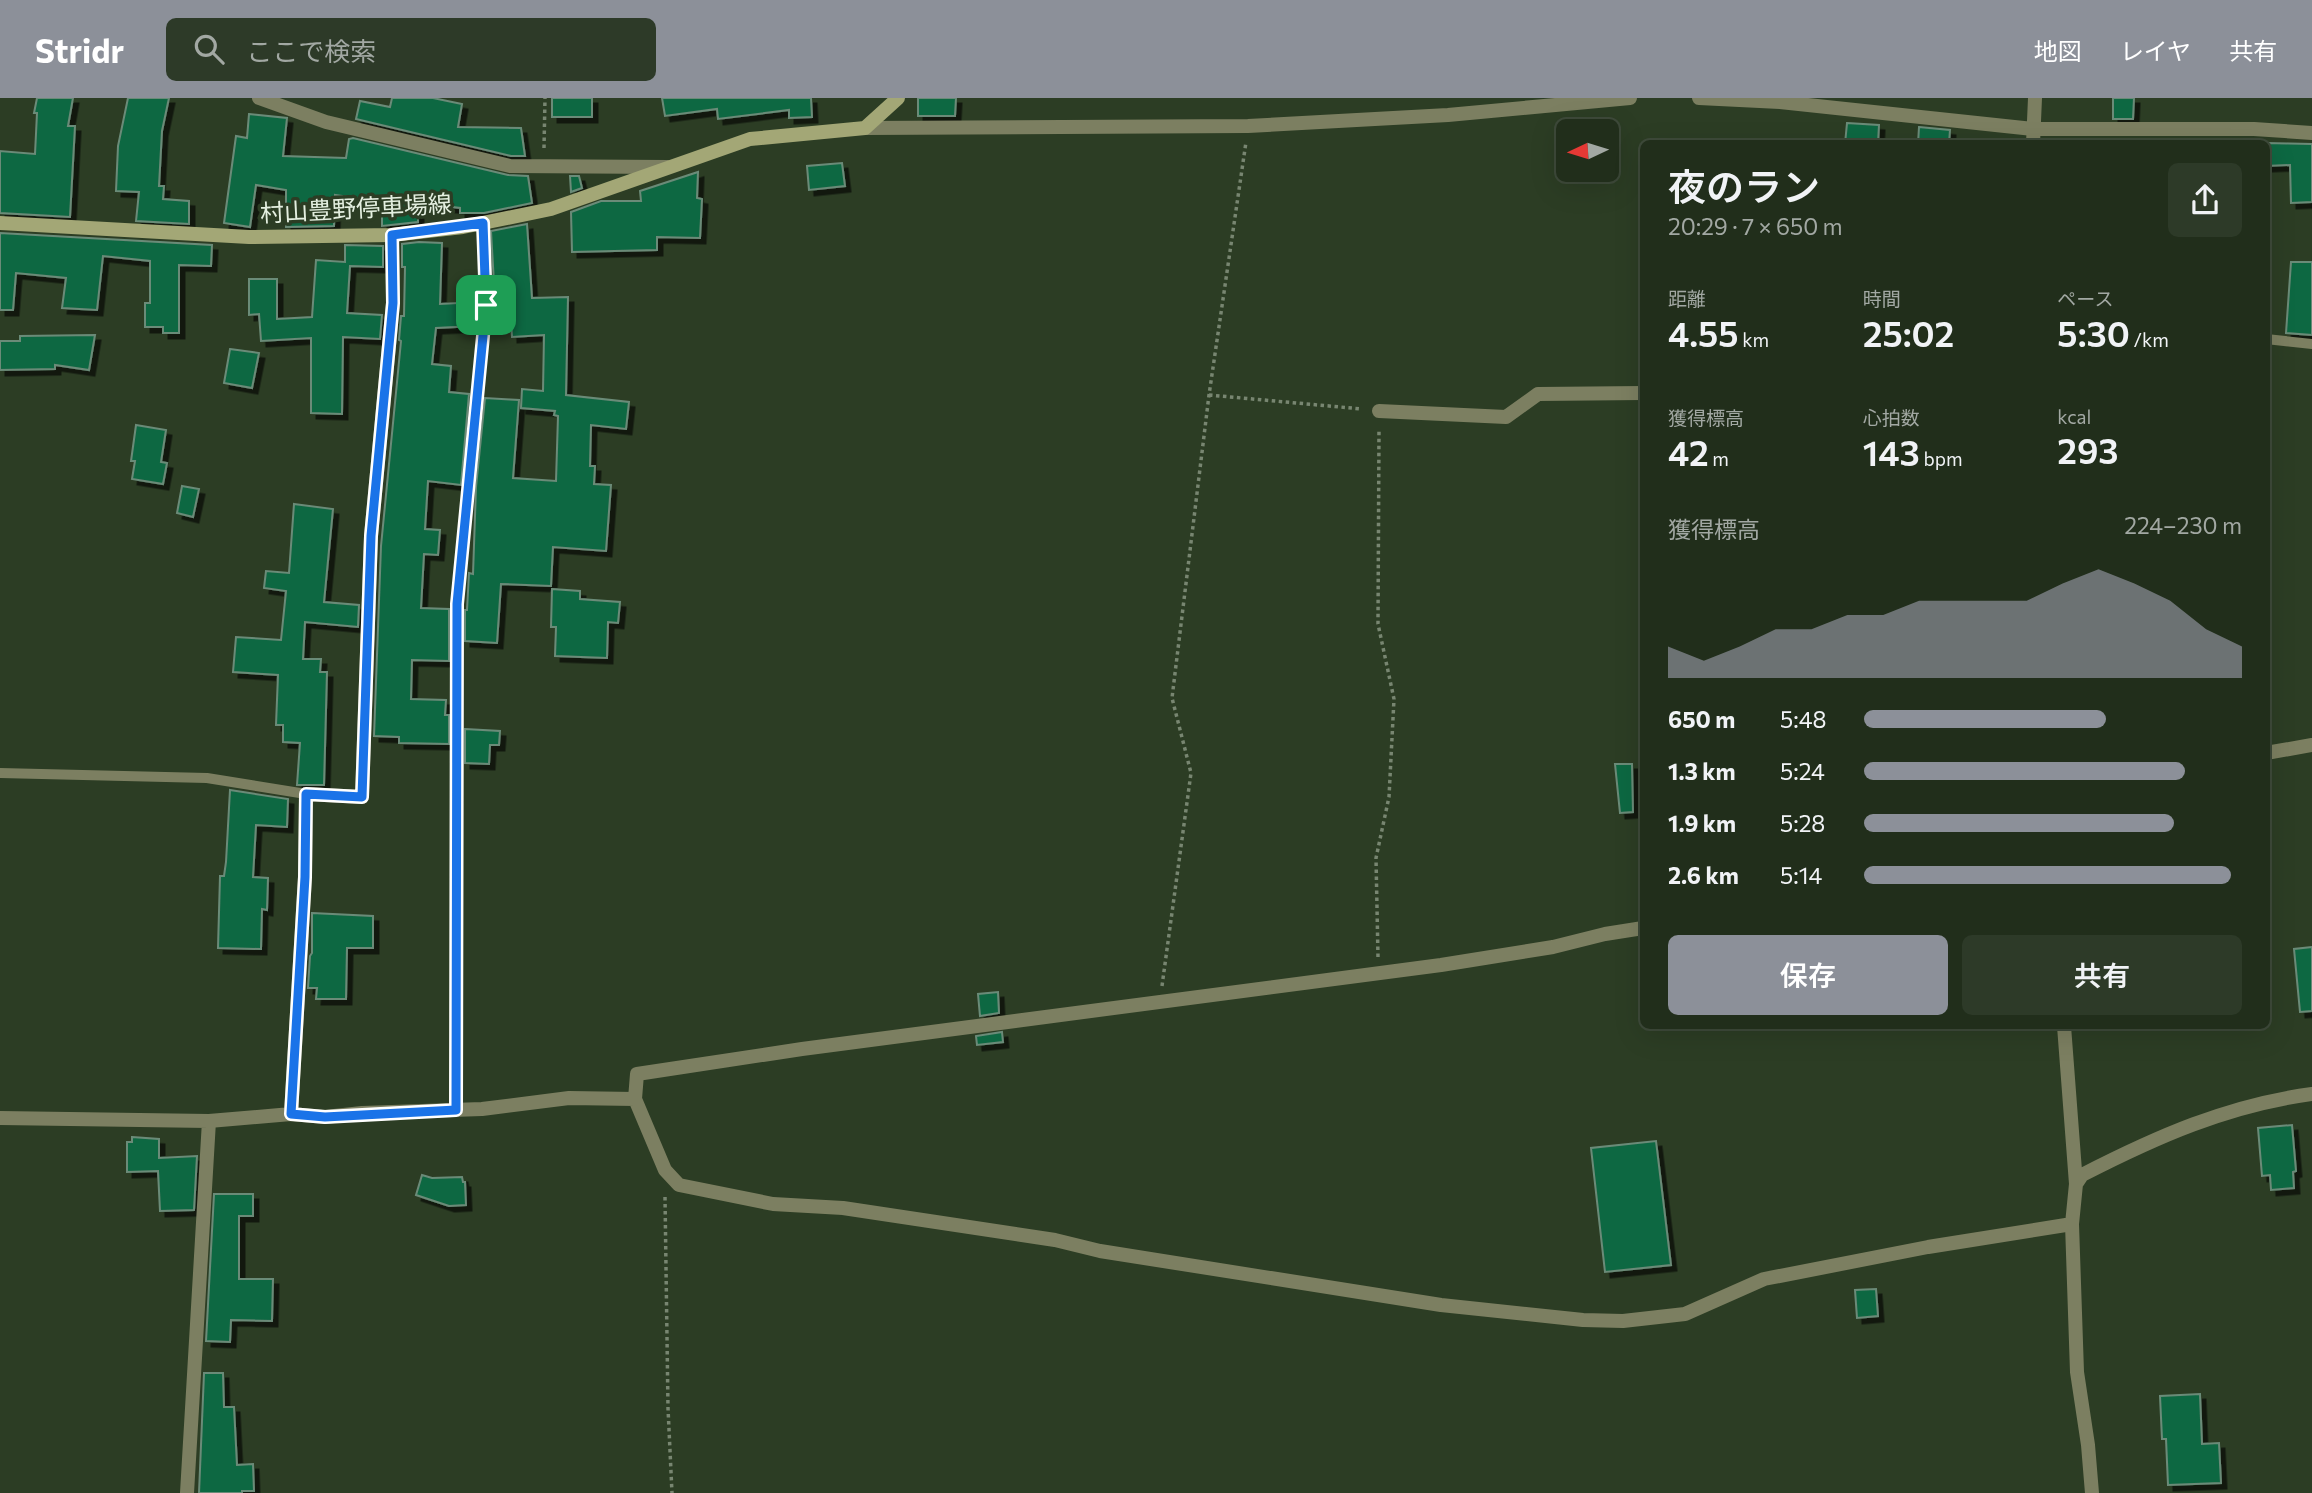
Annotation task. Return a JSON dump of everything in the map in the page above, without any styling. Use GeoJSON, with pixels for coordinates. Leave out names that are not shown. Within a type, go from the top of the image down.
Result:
{"type":"FeatureCollection","features":[{"type":"Feature","properties":{"kind":"main road"},"geometry":{"type":"LineString","coordinates":[[865,128],[898,98]]}},
{"type":"Feature","properties":{"kind":"main road","name":"村山豊野停車場線"},"geometry":{"type":"LineString","coordinates":[[0,223],[249,237],[392,235],[483,223],[551,209],[750,139],[865,128]]}},
{"type":"Feature","properties":{"kind":"street"},"geometry":{"type":"LineString","coordinates":[[259,98],[326,122],[510,166],[668,167]]}},
{"type":"Feature","properties":{"kind":"street"},"geometry":{"type":"LineString","coordinates":[[865,128],[1248,126],[1448,115],[1630,98]]}},
{"type":"Feature","properties":{"kind":"street"},"geometry":{"type":"LineString","coordinates":[[1699,98],[1780,102],[2033,136],[2254,129],[2312,133]]}},
{"type":"Feature","properties":{"kind":"street"},"geometry":{"type":"LineString","coordinates":[[2033,136],[2035,98]]}},
{"type":"Feature","properties":{"kind":"street"},"geometry":{"type":"LineString","coordinates":[[291,1114],[305,877],[306,794],[362,797],[371,536],[393,303],[392,235]]}},
{"type":"Feature","properties":{"kind":"street"},"geometry":{"type":"LineString","coordinates":[[1379,411],[1506,416],[1538,394],[1640,393]]}},
{"type":"Feature","properties":{"kind":"street"},"geometry":{"type":"LineString","coordinates":[[2270,752],[2312,745]]}},
{"type":"Feature","properties":{"kind":"street"},"geometry":{"type":"LineString","coordinates":[[1640,929],[1553,947],[1378,974],[1223,992],[637,1074],[635,1099],[665,1170],[679,1185],[773,1204],[843,1209],[1055,1240],[1100,1251],[1441,1305],[1583,1320],[1623,1321],[1685,1314],[1764,1279],[1928,1247],[2072,1224]]}},
{"type":"Feature","properties":{"kind":"street"},"geometry":{"type":"LineString","coordinates":[[2064,1029],[2076,1184],[2072,1224],[2077,1372],[2092,1493]]}},
{"type":"Feature","properties":{"kind":"street"},"geometry":{"type":"LineString","coordinates":[[2076,1184],[2082,1175],[2113,1159],[2202,1119],[2282,1098],[2312,1094]]}},
{"type":"Feature","properties":{"kind":"street"},"geometry":{"type":"LineString","coordinates":[[0,1118],[209,1121],[291,1114],[325,1117],[456,1110],[569,1098],[635,1099]]}},
{"type":"Feature","properties":{"kind":"street"},"geometry":{"type":"LineString","coordinates":[[187,1493],[209,1121]]}},
{"type":"Feature","properties":{"kind":"lane"},"geometry":{"type":"LineString","coordinates":[[456,1110],[457,604],[486,305],[483,223]]}},
{"type":"Feature","properties":{"kind":"lane"},"geometry":{"type":"LineString","coordinates":[[2270,340],[2312,344]]}},
{"type":"Feature","properties":{"kind":"lane"},"geometry":{"type":"LineString","coordinates":[[0,773],[207,778],[306,794]]}},
{"type":"Feature","properties":{"kind":"path"},"geometry":{"type":"LineString","coordinates":[[544,168],[545,98]]}},
{"type":"Feature","properties":{"kind":"path"},"geometry":{"type":"LineString","coordinates":[[1160,1002],[1191,773],[1172,698],[1209,395],[1248,126]]}},
{"type":"Feature","properties":{"kind":"path"},"geometry":{"type":"LineString","coordinates":[[1209,395],[1379,411],[1378,624],[1394,699],[1389,797],[1376,858],[1378,974]]}},
{"type":"Feature","properties":{"kind":"path"},"geometry":{"type":"LineString","coordinates":[[665,1170],[668,1408],[672,1493]]}},
{"type":"Feature","properties":{"kind":"building"},"geometry":{"type":"Polygon","coordinates":[[[37,98],[73,98],[68,126],[75,126],[70,217],[0,213],[0,151],[35,154],[37,113],[34,113],[37,98]]]}},
{"type":"Feature","properties":{"kind":"building"},"geometry":{"type":"Polygon","coordinates":[[[128,98],[169,98],[162,131],[159,186],[164,186],[163,199],[189,201],[189,224],[136,221],[139,192],[116,191],[118,146],[128,98]]]}},
{"type":"Feature","properties":{"kind":"building"},"geometry":{"type":"Polygon","coordinates":[[[392,98],[433,98],[462,104],[458,127],[521,128],[525,156],[511,156],[356,119],[360,101],[390,107],[392,98]]]}},
{"type":"Feature","properties":{"kind":"building"},"geometry":{"type":"Polygon","coordinates":[[[552,98],[592,98],[592,117],[552,117],[552,98]]]}},
{"type":"Feature","properties":{"kind":"building"},"geometry":{"type":"Polygon","coordinates":[[[662,98],[811,98],[812,117],[789,118],[789,110],[718,119],[717,109],[665,116],[662,98]]]}},
{"type":"Feature","properties":{"kind":"building"},"geometry":{"type":"Polygon","coordinates":[[[918,98],[956,98],[955,116],[918,116],[918,98]]]}},
{"type":"Feature","properties":{"kind":"building"},"geometry":{"type":"Polygon","coordinates":[[[2113,98],[2134,98],[2133,119],[2113,119],[2113,98]]]}},
{"type":"Feature","properties":{"kind":"building"},"geometry":{"type":"Polygon","coordinates":[[[249,114],[287,118],[283,156],[346,158],[349,139],[353,138],[508,175],[528,176],[532,203],[484,213],[460,213],[460,208],[418,203],[418,222],[382,226],[382,202],[335,195],[334,226],[286,227],[286,190],[256,185],[250,227],[224,223],[236,136],[247,138],[249,114]]]}},
{"type":"Feature","properties":{"kind":"building"},"geometry":{"type":"Polygon","coordinates":[[[1847,123],[1879,125],[1878,140],[1845,140],[1847,123]]]}},
{"type":"Feature","properties":{"kind":"building"},"geometry":{"type":"Polygon","coordinates":[[[1919,127],[1950,130],[1949,140],[1918,140],[1919,127]]]}},
{"type":"Feature","properties":{"kind":"building"},"geometry":{"type":"Polygon","coordinates":[[[2270,143],[2312,144],[2312,202],[2291,203],[2290,165],[2270,166],[2270,143]]]}},
{"type":"Feature","properties":{"kind":"building"},"geometry":{"type":"Polygon","coordinates":[[[842,163],[845,186],[809,190],[807,166],[842,163]]]}},
{"type":"Feature","properties":{"kind":"building"},"geometry":{"type":"Polygon","coordinates":[[[698,172],[697,198],[702,199],[700,238],[657,237],[657,250],[572,252],[571,212],[601,201],[641,201],[640,191],[698,172]]]}},
{"type":"Feature","properties":{"kind":"building"},"geometry":{"type":"Polygon","coordinates":[[[570,176],[579,176],[582,188],[571,192],[570,176]]]}},
{"type":"Feature","properties":{"kind":"building"},"geometry":{"type":"Polygon","coordinates":[[[527,224],[532,298],[568,297],[566,395],[629,402],[626,429],[591,425],[590,466],[595,466],[594,484],[611,485],[606,551],[553,547],[551,586],[501,584],[497,643],[465,641],[465,610],[469,573],[473,574],[476,487],[485,398],[519,400],[513,478],[556,481],[558,416],[554,415],[555,411],[521,408],[522,389],[543,391],[544,335],[512,337],[511,321],[492,322],[495,301],[491,231],[527,224]]]}},
{"type":"Feature","properties":{"kind":"building"},"geometry":{"type":"Polygon","coordinates":[[[0,233],[212,245],[211,266],[179,265],[179,333],[163,333],[163,327],[145,327],[145,303],[150,303],[150,261],[103,256],[97,310],[62,308],[66,278],[16,273],[13,310],[0,310],[0,233]]]}},
{"type":"Feature","properties":{"kind":"building"},"geometry":{"type":"Polygon","coordinates":[[[442,243],[440,304],[478,302],[476,326],[436,328],[432,364],[451,366],[449,392],[469,394],[461,485],[428,481],[425,529],[440,530],[438,555],[424,554],[421,608],[449,609],[449,661],[412,660],[411,699],[446,700],[449,744],[399,743],[399,737],[374,736],[381,546],[401,341],[401,316],[404,316],[405,267],[402,267],[402,244],[442,243]]]}},
{"type":"Feature","properties":{"kind":"building"},"geometry":{"type":"Polygon","coordinates":[[[345,245],[383,246],[383,267],[350,266],[347,313],[382,315],[380,339],[343,337],[342,414],[311,413],[311,338],[261,341],[259,314],[249,315],[249,279],[277,279],[277,319],[312,317],[316,260],[345,262],[345,245]]]}},
{"type":"Feature","properties":{"kind":"building"},"geometry":{"type":"Polygon","coordinates":[[[2291,262],[2312,262],[2312,335],[2286,333],[2291,262]]]}},
{"type":"Feature","properties":{"kind":"building"},"geometry":{"type":"Polygon","coordinates":[[[95,335],[89,370],[55,365],[55,369],[0,370],[0,341],[20,341],[20,336],[95,335]]]}},
{"type":"Feature","properties":{"kind":"building"},"geometry":{"type":"Polygon","coordinates":[[[230,349],[259,353],[252,388],[224,383],[230,349]]]}},
{"type":"Feature","properties":{"kind":"building"},"geometry":{"type":"Polygon","coordinates":[[[136,425],[166,430],[161,462],[167,463],[163,484],[132,479],[135,461],[131,461],[136,425]]]}},
{"type":"Feature","properties":{"kind":"building"},"geometry":{"type":"Polygon","coordinates":[[[182,486],[199,489],[193,517],[177,513],[182,486]]]}},
{"type":"Feature","properties":{"kind":"building"},"geometry":{"type":"Polygon","coordinates":[[[294,504],[333,509],[324,602],[359,605],[358,627],[305,622],[303,659],[321,659],[320,672],[327,672],[324,785],[297,785],[300,743],[283,742],[283,725],[276,725],[278,675],[233,672],[236,637],[281,640],[286,591],[264,588],[266,571],[289,573],[294,504]]]}},
{"type":"Feature","properties":{"kind":"building"},"geometry":{"type":"Polygon","coordinates":[[[552,589],[580,591],[580,599],[620,602],[618,623],[608,622],[607,658],[555,656],[556,627],[551,627],[552,589]]]}},
{"type":"Feature","properties":{"kind":"building"},"geometry":{"type":"Polygon","coordinates":[[[465,729],[500,731],[499,745],[490,745],[489,764],[465,763],[465,729]]]}},
{"type":"Feature","properties":{"kind":"building"},"geometry":{"type":"Polygon","coordinates":[[[1615,764],[1632,764],[1633,812],[1620,813],[1615,764]]]}},
{"type":"Feature","properties":{"kind":"building"},"geometry":{"type":"Polygon","coordinates":[[[230,790],[288,799],[287,827],[256,825],[253,877],[268,878],[267,910],[262,909],[261,949],[218,948],[220,876],[224,876],[226,862],[230,790]]]}},
{"type":"Feature","properties":{"kind":"building"},"geometry":{"type":"Polygon","coordinates":[[[312,913],[373,916],[373,948],[347,948],[346,999],[316,999],[317,988],[308,988],[312,953],[312,913]]]}},
{"type":"Feature","properties":{"kind":"building"},"geometry":{"type":"Polygon","coordinates":[[[2312,947],[2312,1011],[2300,1012],[2294,949],[2312,947]]]}},
{"type":"Feature","properties":{"kind":"building"},"geometry":{"type":"Polygon","coordinates":[[[998,992],[999,1013],[980,1016],[978,994],[998,992]]]}},
{"type":"Feature","properties":{"kind":"building"},"geometry":{"type":"Polygon","coordinates":[[[1002,1032],[1003,1042],[977,1045],[976,1036],[1002,1032]]]}},
{"type":"Feature","properties":{"kind":"building"},"geometry":{"type":"Polygon","coordinates":[[[2292,1125],[2296,1171],[2293,1172],[2294,1188],[2271,1190],[2270,1175],[2262,1176],[2258,1128],[2292,1125]]]}},
{"type":"Feature","properties":{"kind":"building"},"geometry":{"type":"Polygon","coordinates":[[[132,1137],[159,1139],[159,1158],[197,1156],[194,1210],[160,1211],[158,1171],[127,1172],[127,1142],[132,1142],[132,1137]]]}},
{"type":"Feature","properties":{"kind":"building"},"geometry":{"type":"Polygon","coordinates":[[[1656,1141],[1671,1265],[1605,1272],[1591,1148],[1656,1141]]]}},
{"type":"Feature","properties":{"kind":"building"},"geometry":{"type":"Polygon","coordinates":[[[422,1175],[432,1178],[462,1177],[465,1182],[466,1205],[449,1206],[416,1195],[422,1175]]]}},
{"type":"Feature","properties":{"kind":"building"},"geometry":{"type":"Polygon","coordinates":[[[214,1194],[253,1194],[253,1216],[239,1216],[239,1279],[273,1279],[272,1321],[231,1320],[230,1342],[206,1341],[214,1194]]]}},
{"type":"Feature","properties":{"kind":"building"},"geometry":{"type":"Polygon","coordinates":[[[1876,1289],[1878,1316],[1857,1318],[1855,1290],[1876,1289]]]}},
{"type":"Feature","properties":{"kind":"building"},"geometry":{"type":"Polygon","coordinates":[[[204,1373],[223,1373],[224,1407],[234,1407],[237,1465],[253,1464],[254,1491],[199,1493],[204,1373]]]}},
{"type":"Feature","properties":{"kind":"building"},"geometry":{"type":"Polygon","coordinates":[[[2200,1394],[2202,1444],[2219,1443],[2221,1483],[2168,1485],[2166,1439],[2162,1439],[2160,1396],[2200,1394]]]}},
{"type":"Feature","properties":{"kind":"route"},"geometry":{"type":"LineString","coordinates":[[483,223],[486,305],[457,604],[456,1110],[325,1117],[291,1114],[305,877],[306,794],[362,797],[371,536],[393,303],[392,235],[483,223]]}}]}
